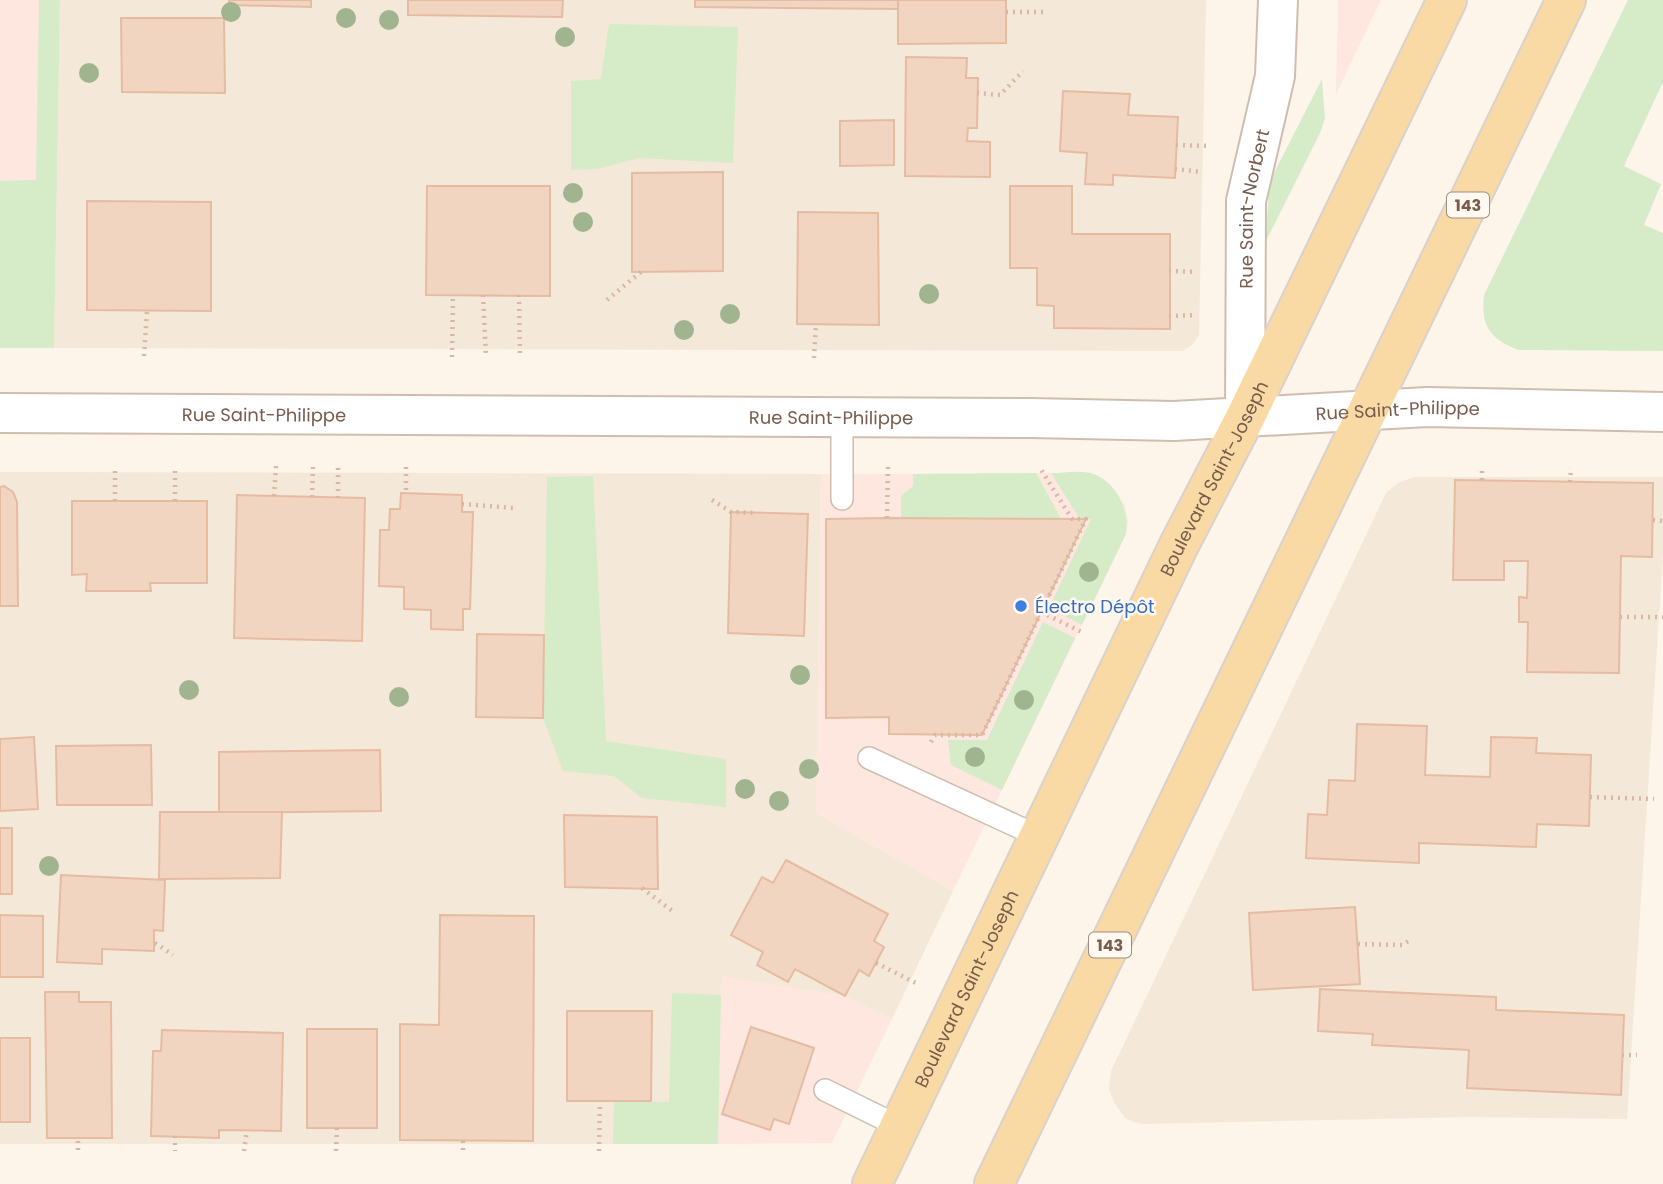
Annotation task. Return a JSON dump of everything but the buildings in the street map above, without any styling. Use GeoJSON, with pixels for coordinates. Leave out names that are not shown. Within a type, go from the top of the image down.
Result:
{"type":"FeatureCollection","features":[{"type":"Feature","properties":{"kind":"main road","name":"Boulevard Saint-Joseph"},"geometry":{"type":"LineString","coordinates":[[872,1184],[1179,545],[1245,418],[1447,0]]}},
{"type":"Feature","properties":{"kind":"main road","name":"143"},"geometry":{"type":"LineString","coordinates":[[994,1184],[1566,0]]}},
{"type":"Feature","properties":{"kind":"street","name":"Rue Saint-Norbert"},"geometry":{"type":"LineString","coordinates":[[1245,418],[1246,201],[1275,76],[1278,0]]}},
{"type":"Feature","properties":{"kind":"street","name":"Rue Saint-Philippe"},"geometry":{"type":"LineString","coordinates":[[0,413],[1174,421],[1427,407],[1663,412]]}},
{"type":"Feature","properties":{"kind":"lane"},"geometry":{"type":"LineString","coordinates":[[842,417],[842,499]]}},
{"type":"Feature","properties":{"kind":"lane"},"geometry":{"type":"LineString","coordinates":[[869,758],[1040,837]]}},
{"type":"Feature","properties":{"kind":"lane"},"geometry":{"type":"LineString","coordinates":[[825,1090],[900,1127]]}},
{"type":"Feature","properties":{"kind":"path"},"geometry":{"type":"LineString","coordinates":[[1006,12],[1048,12]]}},
{"type":"Feature","properties":{"kind":"path"},"geometry":{"type":"LineString","coordinates":[[977,93],[1000,95],[1023,71]]}},
{"type":"Feature","properties":{"kind":"path"},"geometry":{"type":"LineString","coordinates":[[1177,145],[1216,146]]}},
{"type":"Feature","properties":{"kind":"path"},"geometry":{"type":"LineString","coordinates":[[1175,169],[1215,173]]}},
{"type":"Feature","properties":{"kind":"path"},"geometry":{"type":"LineString","coordinates":[[607,300],[642,271]]}},
{"type":"Feature","properties":{"kind":"path"},"geometry":{"type":"LineString","coordinates":[[1169,271],[1201,272]]}},
{"type":"Feature","properties":{"kind":"path"},"geometry":{"type":"LineString","coordinates":[[452,357],[453,295]]}},
{"type":"Feature","properties":{"kind":"path"},"geometry":{"type":"LineString","coordinates":[[483,295],[486,357]]}},
{"type":"Feature","properties":{"kind":"path"},"geometry":{"type":"LineString","coordinates":[[519,295],[520,357]]}},
{"type":"Feature","properties":{"kind":"path"},"geometry":{"type":"LineString","coordinates":[[144,356],[147,311]]}},
{"type":"Feature","properties":{"kind":"path"},"geometry":{"type":"LineString","coordinates":[[1169,316],[1197,315]]}},
{"type":"Feature","properties":{"kind":"path"},"geometry":{"type":"LineString","coordinates":[[814,358],[816,324]]}},
{"type":"Feature","properties":{"kind":"path"},"geometry":{"type":"LineString","coordinates":[[274,496],[276,466]]}},
{"type":"Feature","properties":{"kind":"path"},"geometry":{"type":"LineString","coordinates":[[115,467],[115,501]]}},
{"type":"Feature","properties":{"kind":"path"},"geometry":{"type":"LineString","coordinates":[[175,467],[175,501]]}},
{"type":"Feature","properties":{"kind":"path"},"geometry":{"type":"LineString","coordinates":[[312,497],[313,467]]}},
{"type":"Feature","properties":{"kind":"path"},"geometry":{"type":"LineString","coordinates":[[338,467],[338,498]]}},
{"type":"Feature","properties":{"kind":"path"},"geometry":{"type":"LineString","coordinates":[[406,467],[406,494]]}},
{"type":"Feature","properties":{"kind":"path"},"geometry":{"type":"LineString","coordinates":[[887,519],[888,467]]}},
{"type":"Feature","properties":{"kind":"path"},"geometry":{"type":"LineString","coordinates":[[935,734],[982,735],[1086,519],[1072,519],[1039,467]]}},
{"type":"Feature","properties":{"kind":"path"},"geometry":{"type":"LineString","coordinates":[[1482,467],[1482,480]]}},
{"type":"Feature","properties":{"kind":"path"},"geometry":{"type":"LineString","coordinates":[[1570,482],[1571,468]]}},
{"type":"Feature","properties":{"kind":"path"},"geometry":{"type":"LineString","coordinates":[[712,500],[731,512],[755,513]]}},
{"type":"Feature","properties":{"kind":"path"},"geometry":{"type":"LineString","coordinates":[[462,504],[513,508]]}},
{"type":"Feature","properties":{"kind":"path"},"geometry":{"type":"LineString","coordinates":[[1653,520],[1663,521]]}},
{"type":"Feature","properties":{"kind":"path"},"geometry":{"type":"LineString","coordinates":[[1041,612],[1085,634]]}},
{"type":"Feature","properties":{"kind":"path"},"geometry":{"type":"LineString","coordinates":[[1620,617],[1663,617]]}},
{"type":"Feature","properties":{"kind":"path"},"geometry":{"type":"LineString","coordinates":[[1590,797],[1654,799]]}},
{"type":"Feature","properties":{"kind":"path"},"geometry":{"type":"LineString","coordinates":[[642,888],[675,913]]}},
{"type":"Feature","properties":{"kind":"path"},"geometry":{"type":"LineString","coordinates":[[1358,944],[1402,945],[1412,939]]}},
{"type":"Feature","properties":{"kind":"path"},"geometry":{"type":"LineString","coordinates":[[155,943],[173,956]]}},
{"type":"Feature","properties":{"kind":"path"},"geometry":{"type":"LineString","coordinates":[[876,963],[918,984]]}},
{"type":"Feature","properties":{"kind":"path"},"geometry":{"type":"LineString","coordinates":[[1622,1055],[1637,1055]]}},
{"type":"Feature","properties":{"kind":"path"},"geometry":{"type":"LineString","coordinates":[[600,1101],[600,1151]]}},
{"type":"Feature","properties":{"kind":"path"},"geometry":{"type":"LineString","coordinates":[[336,1151],[337,1128]]}},
{"type":"Feature","properties":{"kind":"path"},"geometry":{"type":"LineString","coordinates":[[244,1151],[247,1130]]}},
{"type":"Feature","properties":{"kind":"path"},"geometry":{"type":"LineString","coordinates":[[175,1136],[175,1151]]}},
{"type":"Feature","properties":{"kind":"path"},"geometry":{"type":"LineString","coordinates":[[78,1138],[78,1150]]}},
{"type":"Feature","properties":{"kind":"path"},"geometry":{"type":"LineString","coordinates":[[463,1140],[463,1150]]}},
{"type":"Feature","properties":{"kind":"shaded area"},"geometry":{"type":"Polygon","coordinates":[[[0,0],[60,0],[54,348],[0,348],[0,0]]]}},
{"type":"Feature","properties":{"kind":"shaded area"},"geometry":{"type":"Polygon","coordinates":[[[60,0],[1206,0],[1199,335],[1192,345],[1182,351],[54,348],[60,0]]]}},
{"type":"Feature","properties":{"kind":"shaded area"},"geometry":{"type":"Polygon","coordinates":[[[1338,0],[1381,0],[1336,94],[1338,0]]]}},
{"type":"Feature","properties":{"kind":"shaded area"},"geometry":{"type":"Polygon","coordinates":[[[0,472],[821,474],[816,813],[953,891],[892,1019],[845,996],[721,977],[718,1144],[0,1144],[0,472]]]}},
{"type":"Feature","properties":{"kind":"shaded area"},"geometry":{"type":"Polygon","coordinates":[[[1090,473],[1116,492],[1125,506],[1128,521],[1126,534],[953,891],[816,813],[821,474],[1090,473]]]}},
{"type":"Feature","properties":{"kind":"shaded area"},"geometry":{"type":"Polygon","coordinates":[[[1414,477],[1663,477],[1663,552],[1627,1119],[1469,1117],[1141,1124],[1126,1119],[1115,1104],[1109,1089],[1111,1071],[1386,493],[1398,483],[1414,477]]]}},
{"type":"Feature","properties":{"kind":"shaded area"},"geometry":{"type":"Polygon","coordinates":[[[721,976],[845,996],[892,1019],[832,1143],[718,1144],[721,976]]]}},
{"type":"Feature","properties":{"kind":"green space"},"geometry":{"type":"Polygon","coordinates":[[[39,0],[60,0],[54,348],[0,348],[0,181],[36,180],[39,0]]]}},
{"type":"Feature","properties":{"kind":"green space"},"geometry":{"type":"Polygon","coordinates":[[[1628,0],[1663,0],[1663,82],[1624,166],[1661,184],[1644,225],[1663,233],[1663,351],[1519,350],[1494,336],[1486,324],[1484,295],[1628,0]]]}},
{"type":"Feature","properties":{"kind":"green space"},"geometry":{"type":"Polygon","coordinates":[[[609,24],[738,27],[733,163],[639,158],[597,169],[571,170],[571,81],[601,79],[609,24]]]}},
{"type":"Feature","properties":{"kind":"green space"},"geometry":{"type":"Polygon","coordinates":[[[1322,79],[1325,119],[1265,243],[1270,181],[1322,79]]]}},
{"type":"Feature","properties":{"kind":"green space"},"geometry":{"type":"Polygon","coordinates":[[[1081,472],[1099,476],[1119,497],[1126,515],[1126,534],[1082,625],[1049,608],[1091,519],[1080,519],[1051,473],[1081,472]]]}},
{"type":"Feature","properties":{"kind":"green space"},"geometry":{"type":"Polygon","coordinates":[[[1036,473],[1061,519],[901,519],[901,496],[913,486],[913,474],[1036,473]]]}},
{"type":"Feature","properties":{"kind":"green space"},"geometry":{"type":"Polygon","coordinates":[[[593,476],[606,741],[726,759],[726,807],[642,798],[614,776],[563,771],[543,718],[547,477],[593,476]]]}},
{"type":"Feature","properties":{"kind":"green space"},"geometry":{"type":"Polygon","coordinates":[[[1043,622],[1075,638],[1002,790],[951,765],[948,740],[987,740],[1043,622]]]}},
{"type":"Feature","properties":{"kind":"green space"},"geometry":{"type":"Polygon","coordinates":[[[672,993],[721,995],[718,1144],[613,1144],[614,1101],[669,1102],[672,993]]]}},
{"type":"Feature","properties":{"kind":"place","name":"Électro Dépôt"},"geometry":{"type":"Point","coordinates":[1021,606]}}]}
